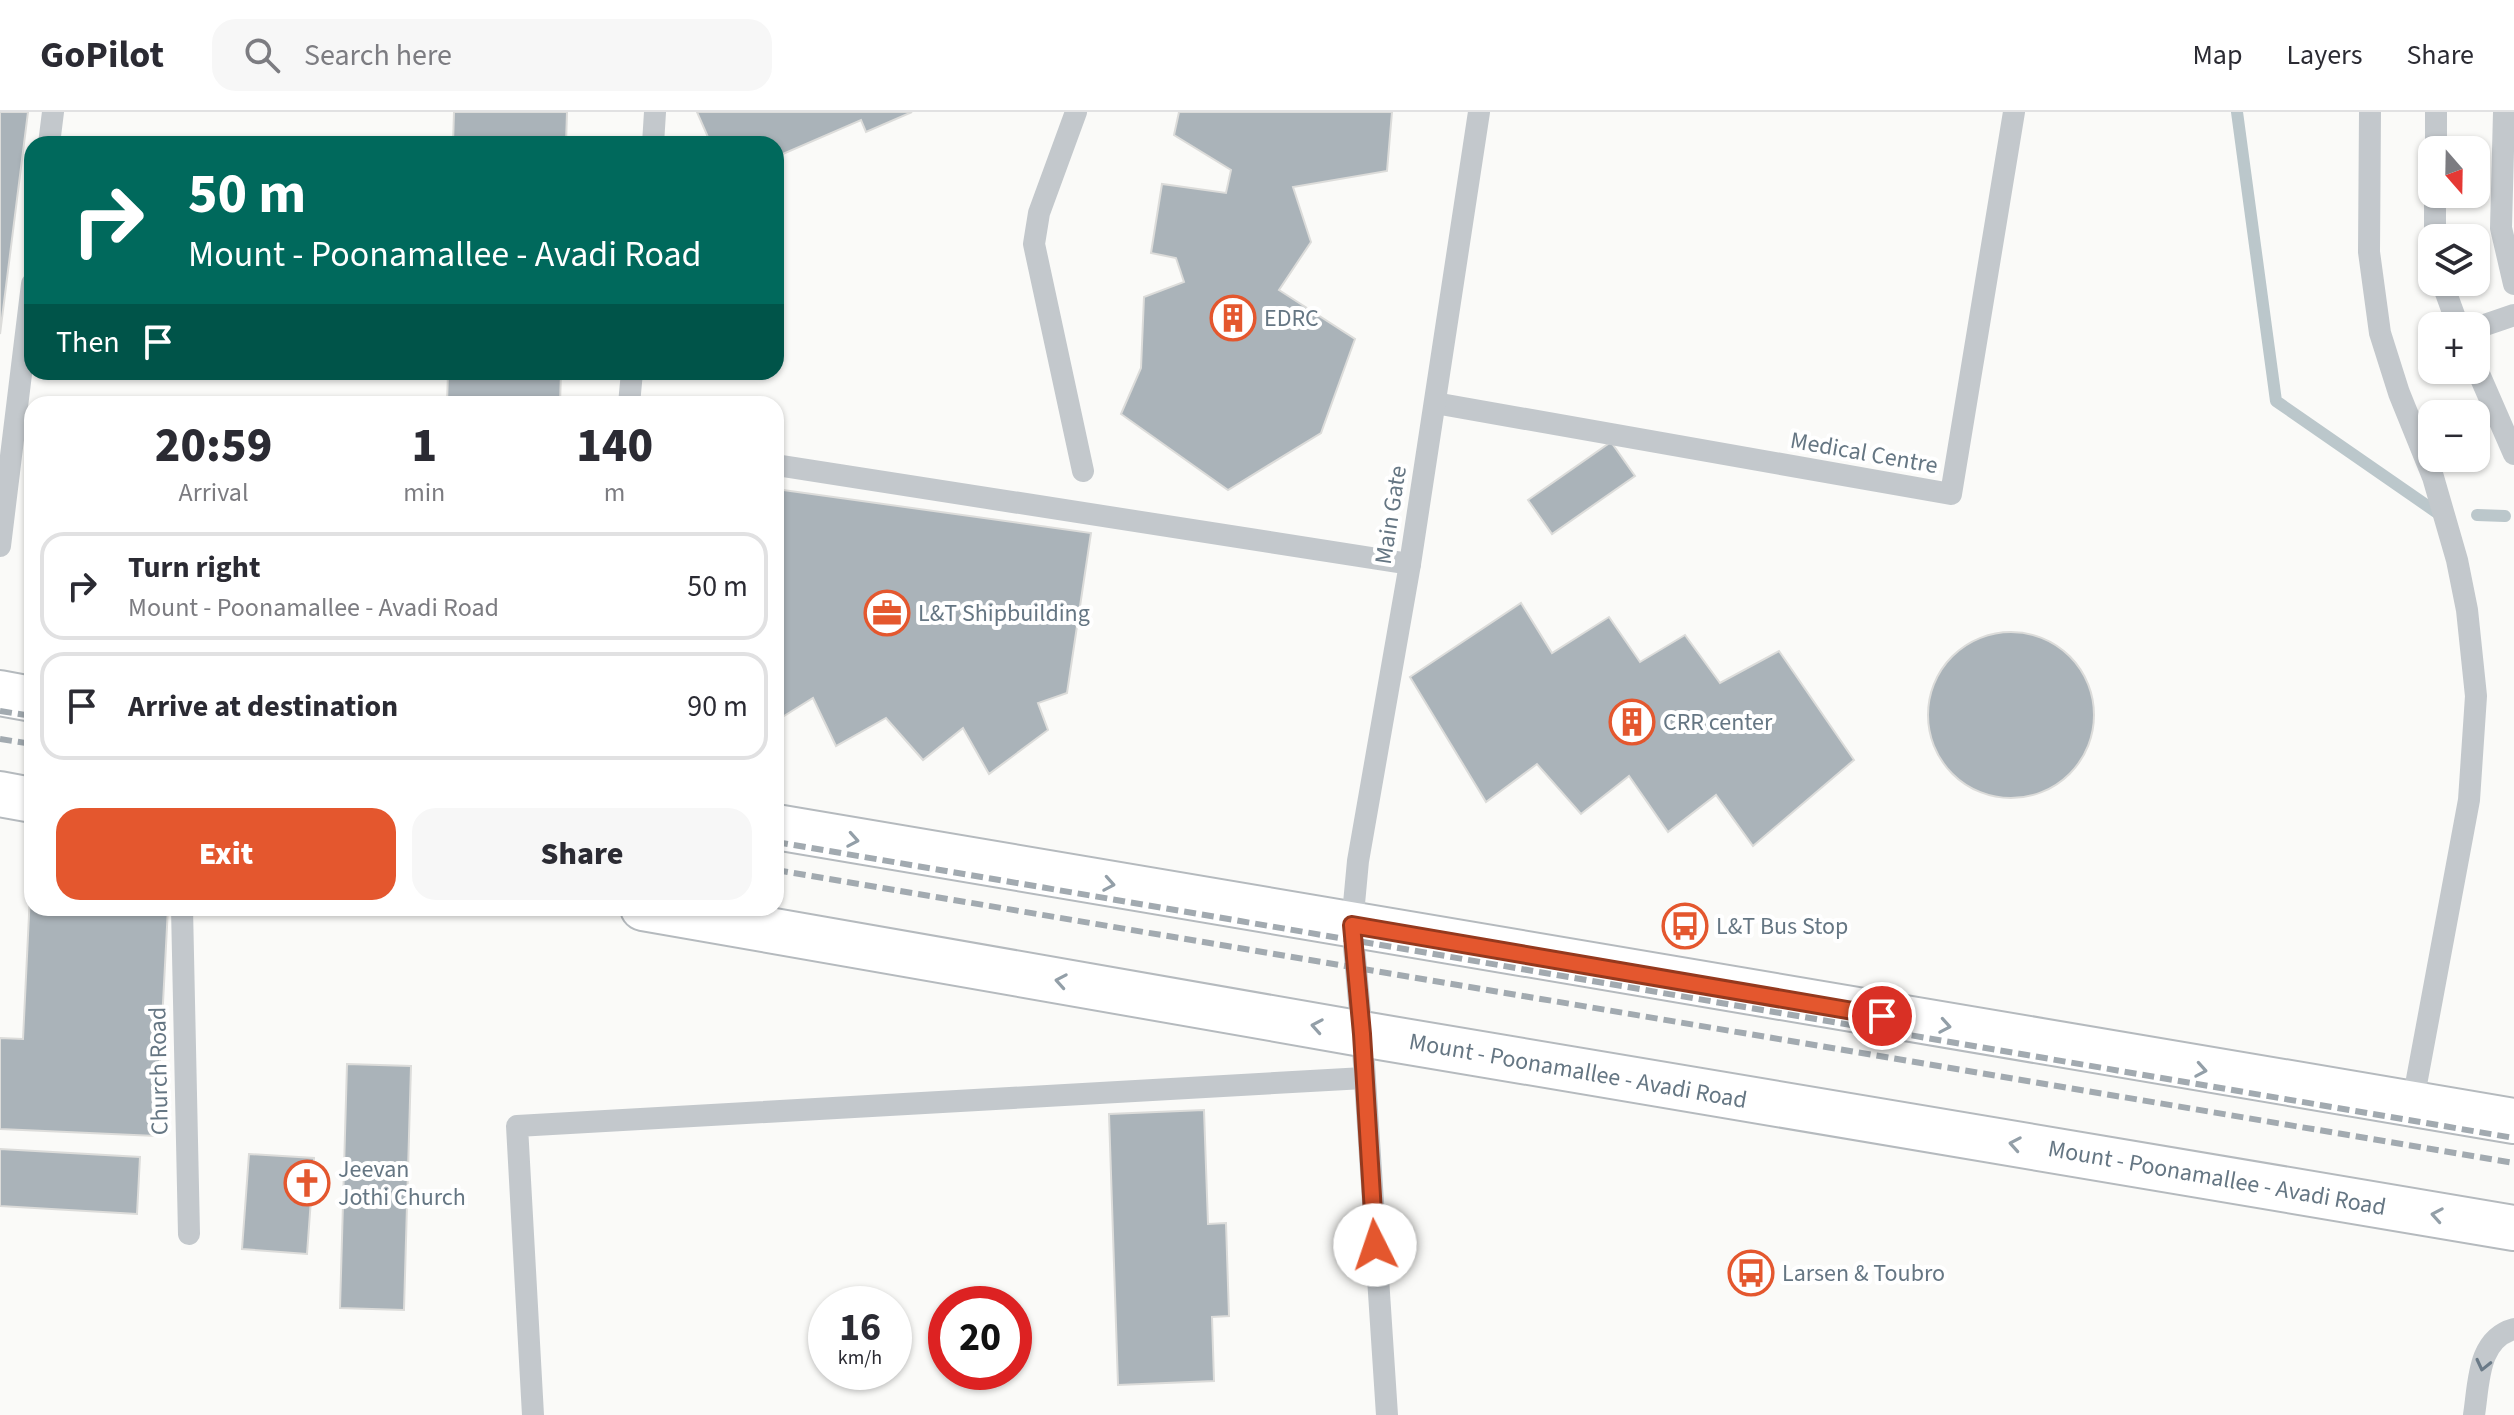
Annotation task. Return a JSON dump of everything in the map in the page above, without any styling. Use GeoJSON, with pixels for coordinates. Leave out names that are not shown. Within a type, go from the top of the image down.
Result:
{"type":"FeatureCollection","features":[{"type":"Feature","properties":{"kind":"main road"},"geometry":{"type":"LineString","coordinates":[[0,693],[24,698]]}},
{"type":"Feature","properties":{"kind":"main road"},"geometry":{"type":"LineString","coordinates":[[0,794],[24,798]]}},
{"type":"Feature","properties":{"kind":"main road"},"geometry":{"type":"LineString","coordinates":[[784,828],[2514,1121]]}},
{"type":"Feature","properties":{"kind":"main road","name":"Mount - Poonamallee - Avadi Road"},"geometry":{"type":"LineString","coordinates":[[689,916],[1362,1034],[2514,1228]]}},
{"type":"Feature","properties":{"kind":"lane"},"geometry":{"type":"LineString","coordinates":[[50,136],[53,112]]}},
{"type":"Feature","properties":{"kind":"lane"},"geometry":{"type":"LineString","coordinates":[[654,136],[655,112]]}},
{"type":"Feature","properties":{"kind":"lane"},"geometry":{"type":"LineString","coordinates":[[1076,112],[1039,213],[1034,244],[1083,471]]}},
{"type":"Feature","properties":{"kind":"lane","name":"Main Gate"},"geometry":{"type":"LineString","coordinates":[[1387,1415],[1352,925],[1358,861],[1410,564],[1479,112]]}},
{"type":"Feature","properties":{"kind":"lane","name":"Medical Centre"},"geometry":{"type":"LineString","coordinates":[[1435,403],[1951,494],[2014,112]]}},
{"type":"Feature","properties":{"kind":"lane"},"geometry":{"type":"LineString","coordinates":[[2370,112],[2369,252],[2380,333],[2399,393],[2433,477],[2457,560],[2467,610],[2476,696],[2469,800],[2412,1106]]}},
{"type":"Feature","properties":{"kind":"lane"},"geometry":{"type":"LineString","coordinates":[[2436,112],[2436,136]]}},
{"type":"Feature","properties":{"kind":"lane"},"geometry":{"type":"LineString","coordinates":[[2504,112],[2501,228],[2514,284]]}},
{"type":"Feature","properties":{"kind":"lane"},"geometry":{"type":"LineString","coordinates":[[2490,323],[2514,315]]}},
{"type":"Feature","properties":{"kind":"lane"},"geometry":{"type":"LineString","coordinates":[[1,532],[24,348]]}},
{"type":"Feature","properties":{"kind":"lane"},"geometry":{"type":"LineString","coordinates":[[2483,384],[2514,454]]}},
{"type":"Feature","properties":{"kind":"lane"},"geometry":{"type":"LineString","coordinates":[[784,466],[1410,564]]}},
{"type":"Feature","properties":{"kind":"lane","name":"Church Road"},"geometry":{"type":"LineString","coordinates":[[182,916],[189,1234]]}},
{"type":"Feature","properties":{"kind":"lane"},"geometry":{"type":"LineString","coordinates":[[533,1415],[517,1126],[1364,1078]]}},
{"type":"Feature","properties":{"kind":"lane"},"geometry":{"type":"LineString","coordinates":[[2474,1415],[2484,1355],[2491,1342],[2514,1329]]}},
{"type":"Feature","properties":{"kind":"building"},"geometry":{"type":"Polygon","coordinates":[[[0,112],[28,112],[24,136],[0,334],[0,112]]]}},
{"type":"Feature","properties":{"kind":"building"},"geometry":{"type":"Polygon","coordinates":[[[454,112],[567,112],[566,136],[453,136],[454,112]]]}},
{"type":"Feature","properties":{"kind":"building"},"geometry":{"type":"Polygon","coordinates":[[[697,112],[912,112],[866,132],[861,120],[784,154],[784,136],[708,136],[697,112]]]}},
{"type":"Feature","properties":{"kind":"building","name":"EDRC"},"geometry":{"type":"Polygon","coordinates":[[[1179,112],[1392,112],[1387,171],[1293,187],[1311,242],[1279,290],[1355,339],[1321,433],[1228,490],[1121,414],[1141,368],[1144,297],[1184,282],[1176,258],[1151,253],[1162,184],[1226,193],[1231,170],[1174,135],[1179,112]]]}},
{"type":"Feature","properties":{"kind":"building"},"geometry":{"type":"Polygon","coordinates":[[[448,380],[561,380],[560,396],[447,396],[448,380]]]}},
{"type":"Feature","properties":{"kind":"building"},"geometry":{"type":"Polygon","coordinates":[[[1611,442],[1635,476],[1552,534],[1528,500],[1611,442]]]}},
{"type":"Feature","properties":{"kind":"building"},"geometry":{"type":"Polygon","coordinates":[[[784,490],[1091,533],[1067,693],[1038,703],[1048,730],[989,774],[963,728],[923,760],[886,718],[836,746],[813,698],[784,716],[784,490]]]}},
{"type":"Feature","properties":{"kind":"building","name":"CRR center"},"geometry":{"type":"Polygon","coordinates":[[[1521,603],[1552,653],[1609,617],[1640,662],[1685,635],[1720,683],[1779,651],[1854,760],[1753,846],[1716,795],[1668,832],[1629,776],[1581,814],[1537,764],[1486,802],[1410,677],[1521,603]]]}},
{"type":"Feature","properties":{"kind":"building"},"geometry":{"type":"Polygon","coordinates":[[[2011,632],[2043,638],[2070,656],[2088,683],[2094,715],[2088,747],[2070,774],[2043,792],[2011,798],[1979,792],[1952,774],[1934,747],[1928,715],[1934,683],[1952,656],[1979,638],[2011,632]]]}},
{"type":"Feature","properties":{"kind":"building"},"geometry":{"type":"Polygon","coordinates":[[[29,916],[168,916],[156,1136],[0,1129],[0,1038],[23,1039],[29,916]]]}},
{"type":"Feature","properties":{"kind":"building"},"geometry":{"type":"Polygon","coordinates":[[[347,1064],[411,1066],[404,1310],[340,1308],[347,1064]]]}},
{"type":"Feature","properties":{"kind":"building"},"geometry":{"type":"Polygon","coordinates":[[[1204,1110],[1208,1224],[1226,1223],[1229,1316],[1212,1317],[1214,1381],[1118,1385],[1109,1114],[1204,1110]]]}},
{"type":"Feature","properties":{"kind":"building"},"geometry":{"type":"Polygon","coordinates":[[[0,1149],[140,1157],[137,1214],[0,1206],[0,1149]]]}},
{"type":"Feature","properties":{"kind":"building"},"geometry":{"type":"Polygon","coordinates":[[[249,1154],[314,1158],[307,1254],[242,1249],[249,1154]]]}},
{"type":"Feature","properties":{"kind":"waterway"},"geometry":{"type":"LineString","coordinates":[[2237,112],[2276,401],[2439,514]]}},
{"type":"Feature","properties":{"kind":"waterway"},"geometry":{"type":"LineString","coordinates":[[2477,515],[2505,516]]}},
{"type":"Feature","properties":{"kind":"railway"},"geometry":{"type":"LineString","coordinates":[[0,711],[24,715]]}},
{"type":"Feature","properties":{"kind":"railway"},"geometry":{"type":"LineString","coordinates":[[0,739],[24,743]]}},
{"type":"Feature","properties":{"kind":"railway"},"geometry":{"type":"LineString","coordinates":[[784,843],[2514,1138]]}},
{"type":"Feature","properties":{"kind":"railway"},"geometry":{"type":"LineString","coordinates":[[784,871],[2514,1163]]}},
{"type":"Feature","properties":{"kind":"place","name":"EDRC"},"geometry":{"type":"Point","coordinates":[1233,318]}},
{"type":"Feature","properties":{"kind":"place","name":"L&T Shipbuilding"},"geometry":{"type":"Point","coordinates":[887,613]}},
{"type":"Feature","properties":{"kind":"place","name":"CRR center"},"geometry":{"type":"Point","coordinates":[1632,722]}},
{"type":"Feature","properties":{"kind":"place","name":"L&T Bus Stop"},"geometry":{"type":"Point","coordinates":[1685,926]}},
{"type":"Feature","properties":{"kind":"place","name":"Jeevan Jothi Church"},"geometry":{"type":"Point","coordinates":[307,1183]}},
{"type":"Feature","properties":{"kind":"place","name":"Larsen & Toubro"},"geometry":{"type":"Point","coordinates":[1751,1273]}},
{"type":"Feature","properties":{"kind":"route"},"geometry":{"type":"LineString","coordinates":[[1375,1245],[1352,925],[1882,1016]]}}]}
